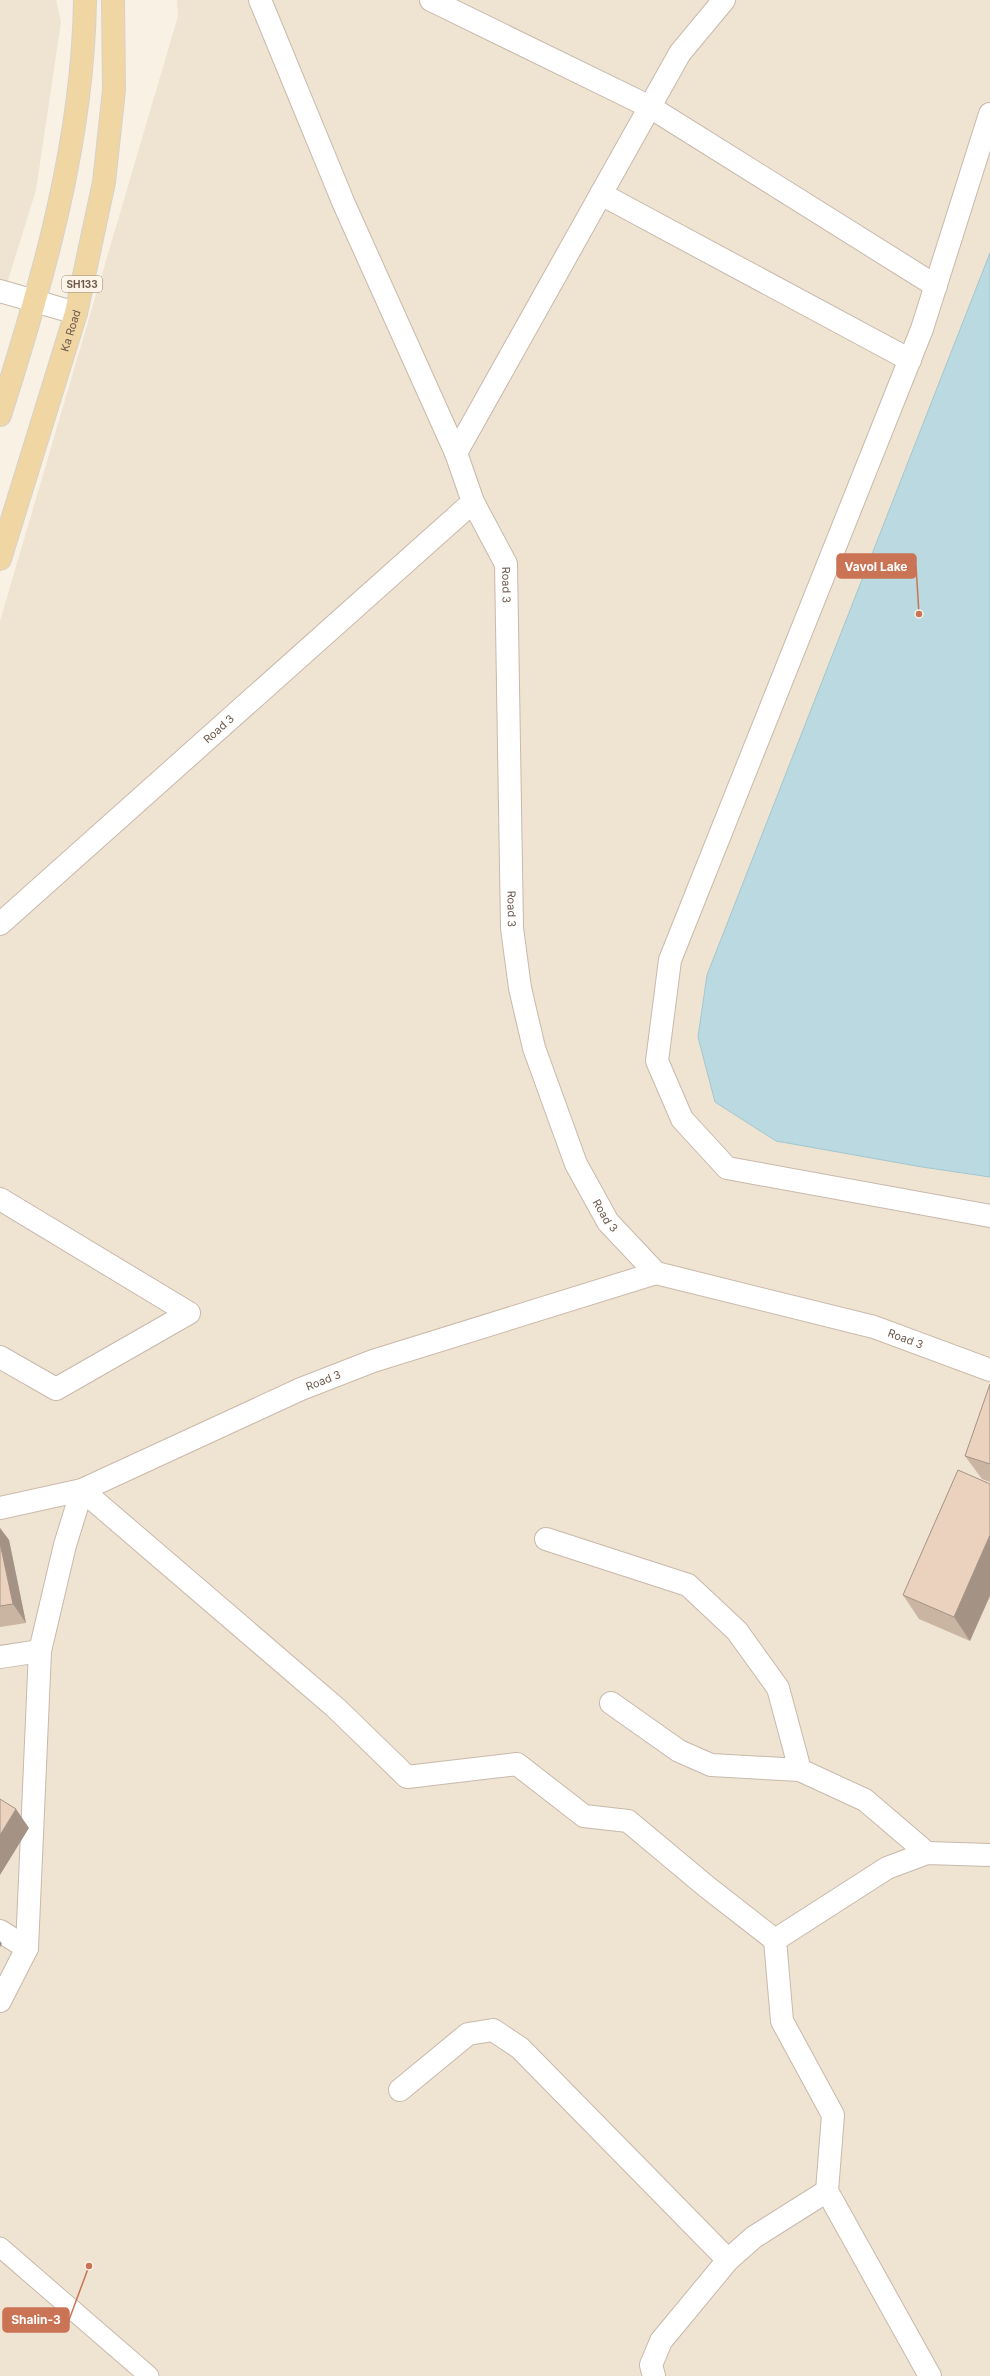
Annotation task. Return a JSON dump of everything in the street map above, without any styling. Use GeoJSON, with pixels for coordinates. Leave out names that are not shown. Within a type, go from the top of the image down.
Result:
{"type":"FeatureCollection","features":[{"type":"Feature","properties":{"kind":"main road"},"geometry":{"type":"LineString","coordinates":[[0,415],[36,300],[74,131],[84,48],[84,0]]}},
{"type":"Feature","properties":{"kind":"main road","name":"Ka Road"},"geometry":{"type":"LineString","coordinates":[[0,559],[76,313],[104,182],[114,90],[113,0]]}},
{"type":"Feature","properties":{"kind":"main road"},"geometry":{"type":"LineString","coordinates":[[84,48],[114,52]]}},
{"type":"Feature","properties":{"kind":"street"},"geometry":{"type":"LineString","coordinates":[[260,0],[344,204],[456,453],[473,502]]}},
{"type":"Feature","properties":{"kind":"street"},"geometry":{"type":"LineString","coordinates":[[431,0],[650,107],[936,286]]}},
{"type":"Feature","properties":{"kind":"street"},"geometry":{"type":"LineString","coordinates":[[456,453],[680,53],[724,0]]}},
{"type":"Feature","properties":{"kind":"street"},"geometry":{"type":"LineString","coordinates":[[990,114],[936,286],[910,360],[670,960],[657,1061],[682,1119],[727,1168],[990,1216]]}},
{"type":"Feature","properties":{"kind":"street"},"geometry":{"type":"LineString","coordinates":[[601,194],[910,360]]}},
{"type":"Feature","properties":{"kind":"street"},"geometry":{"type":"LineString","coordinates":[[0,291],[36,300],[76,313]]}},
{"type":"Feature","properties":{"kind":"street","name":"Road 3"},"geometry":{"type":"LineString","coordinates":[[0,924],[473,502],[506,564],[512,928],[520,988],[532,1041],[580,1171],[608,1222],[656,1273]]}},
{"type":"Feature","properties":{"kind":"street"},"geometry":{"type":"LineString","coordinates":[[0,1199],[189,1313],[56,1389],[0,1358]]}},
{"type":"Feature","properties":{"kind":"street","name":"Road 3"},"geometry":{"type":"LineString","coordinates":[[0,1508],[82,1490],[300,1389],[373,1360],[656,1273],[874,1327],[990,1370]]}},
{"type":"Feature","properties":{"kind":"street"},"geometry":{"type":"LineString","coordinates":[[0,2001],[27,1948],[40,1651],[65,1545],[82,1490],[336,1708],[407,1777],[517,1764],[584,1816],[628,1821],[707,1888],[775,1940],[782,2021],[833,2115],[827,2192],[930,2376]]}},
{"type":"Feature","properties":{"kind":"street"},"geometry":{"type":"LineString","coordinates":[[546,1539],[688,1585],[738,1631],[778,1688],[800,1770]]}},
{"type":"Feature","properties":{"kind":"street"},"geometry":{"type":"LineString","coordinates":[[0,1657],[40,1651]]}},
{"type":"Feature","properties":{"kind":"street"},"geometry":{"type":"LineString","coordinates":[[611,1703],[679,1751],[711,1765],[800,1770],[865,1800],[927,1853]]}},
{"type":"Feature","properties":{"kind":"street"},"geometry":{"type":"LineString","coordinates":[[775,1940],[887,1868],[927,1853],[990,1855]]}},
{"type":"Feature","properties":{"kind":"street"},"geometry":{"type":"LineString","coordinates":[[0,1931],[27,1948]]}},
{"type":"Feature","properties":{"kind":"street"},"geometry":{"type":"LineString","coordinates":[[400,2090],[468,2034],[493,2030],[520,2048],[728,2260]]}},
{"type":"Feature","properties":{"kind":"street"},"geometry":{"type":"LineString","coordinates":[[654,2376],[651,2365],[661,2341],[728,2260],[754,2237],[827,2192]]}},
{"type":"Feature","properties":{"kind":"lane"},"geometry":{"type":"LineString","coordinates":[[0,2247],[149,2376]]}},
{"type":"Feature","properties":{"kind":"shaded area"},"geometry":{"type":"Polygon","coordinates":[[[0,0],[56,0],[61,22],[36,190],[0,306],[0,0]]]}},
{"type":"Feature","properties":{"kind":"shaded area"},"geometry":{"type":"Polygon","coordinates":[[[177,0],[990,0],[990,2376],[0,2376],[0,621],[178,16],[177,0]]]}},
{"type":"Feature","properties":{"kind":"water"},"geometry":{"type":"Polygon","coordinates":[[[990,253],[990,1177],[922,1167],[776,1141],[715,1102],[698,1037],[707,975],[990,253]]]}},
{"type":"Feature","properties":{"kind":"building"},"geometry":{"type":"Polygon","coordinates":[[[990,1384],[990,1464],[965,1456],[990,1384]]]}},
{"type":"Feature","properties":{"kind":"building"},"geometry":{"type":"Polygon","coordinates":[[[958,1470],[990,1484],[990,1535],[954,1617],[903,1595],[958,1470]]]}},
{"type":"Feature","properties":{"kind":"building"},"geometry":{"type":"Polygon","coordinates":[[[0,1543],[13,1604],[0,1606],[0,1543]]]}},
{"type":"Feature","properties":{"kind":"building"},"geometry":{"type":"Polygon","coordinates":[[[0,1799],[16,1809],[0,1835],[0,1799]]]}},
{"type":"Feature","properties":{"kind":"place","name":"Vavol Lake"},"geometry":{"type":"Point","coordinates":[919,614]}},
{"type":"Feature","properties":{"kind":"place","name":"Shalin-3"},"geometry":{"type":"Point","coordinates":[89,2266]}}]}
